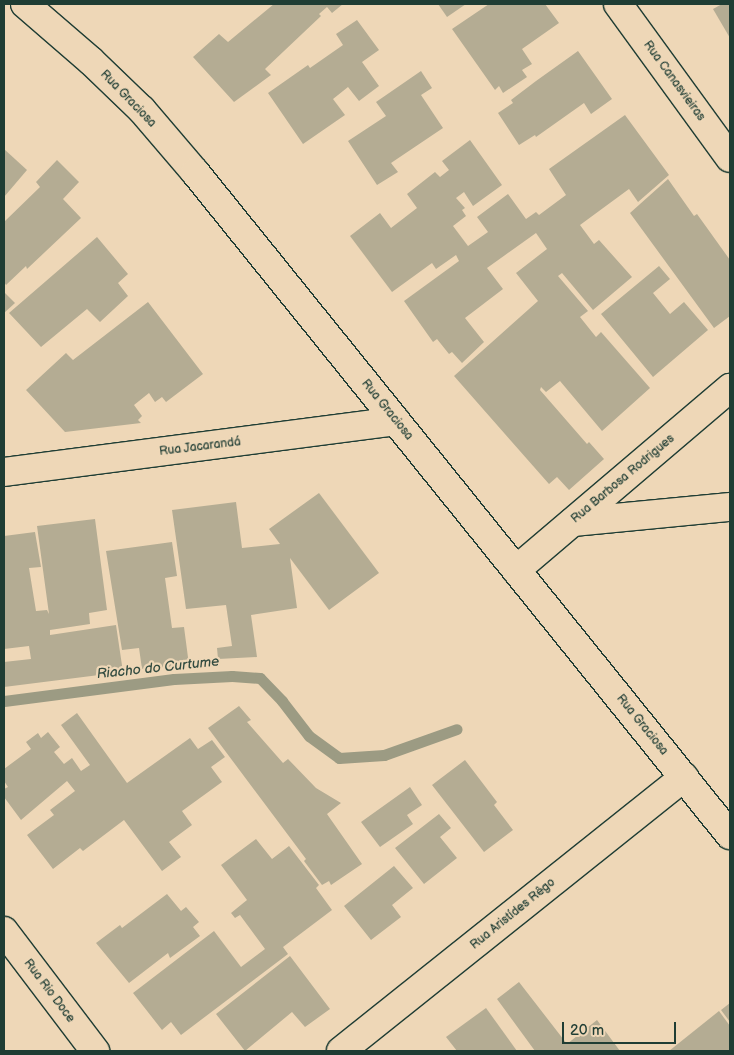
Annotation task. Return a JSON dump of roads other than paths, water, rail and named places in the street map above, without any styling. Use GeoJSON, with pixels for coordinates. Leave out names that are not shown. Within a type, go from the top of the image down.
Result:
{"type":"FeatureCollection","features":[{"type":"Feature","properties":{"kind":"street","name":"Rua Graciosa"},"geometry":{"type":"LineString","coordinates":[[25,4],[91,61],[142,110],[730,834]]}},
{"type":"Feature","properties":{"kind":"street","name":"Rua Canasvieiras"},"geometry":{"type":"LineString","coordinates":[[618,4],[730,158]]}},
{"type":"Feature","properties":{"kind":"street","name":"Rua Barbosa Rodrigues"},"geometry":{"type":"LineString","coordinates":[[516,570],[730,388]]}},
{"type":"Feature","properties":{"kind":"street","name":"Rua Jacarandá"},"geometry":{"type":"LineString","coordinates":[[4,472],[396,422]]}},
{"type":"Feature","properties":{"kind":"street"},"geometry":{"type":"LineString","coordinates":[[573,522],[730,507]]}},
{"type":"Feature","properties":{"kind":"street","name":"Rua Aristídes Rêgo"},"geometry":{"type":"LineString","coordinates":[[342,1051],[684,777]]}},
{"type":"Feature","properties":{"kind":"street","name":"Rua Rio Doce"},"geometry":{"type":"LineString","coordinates":[[4,931],[95,1051]]}},
{"type":"Feature","properties":{"kind":"waterway","name":"Riacho do Curtume"},"geometry":{"type":"LineString","coordinates":[[4,701],[174,679],[232,676],[260,678],[282,701],[309,736],[339,758],[384,755],[457,729]]}}]}
